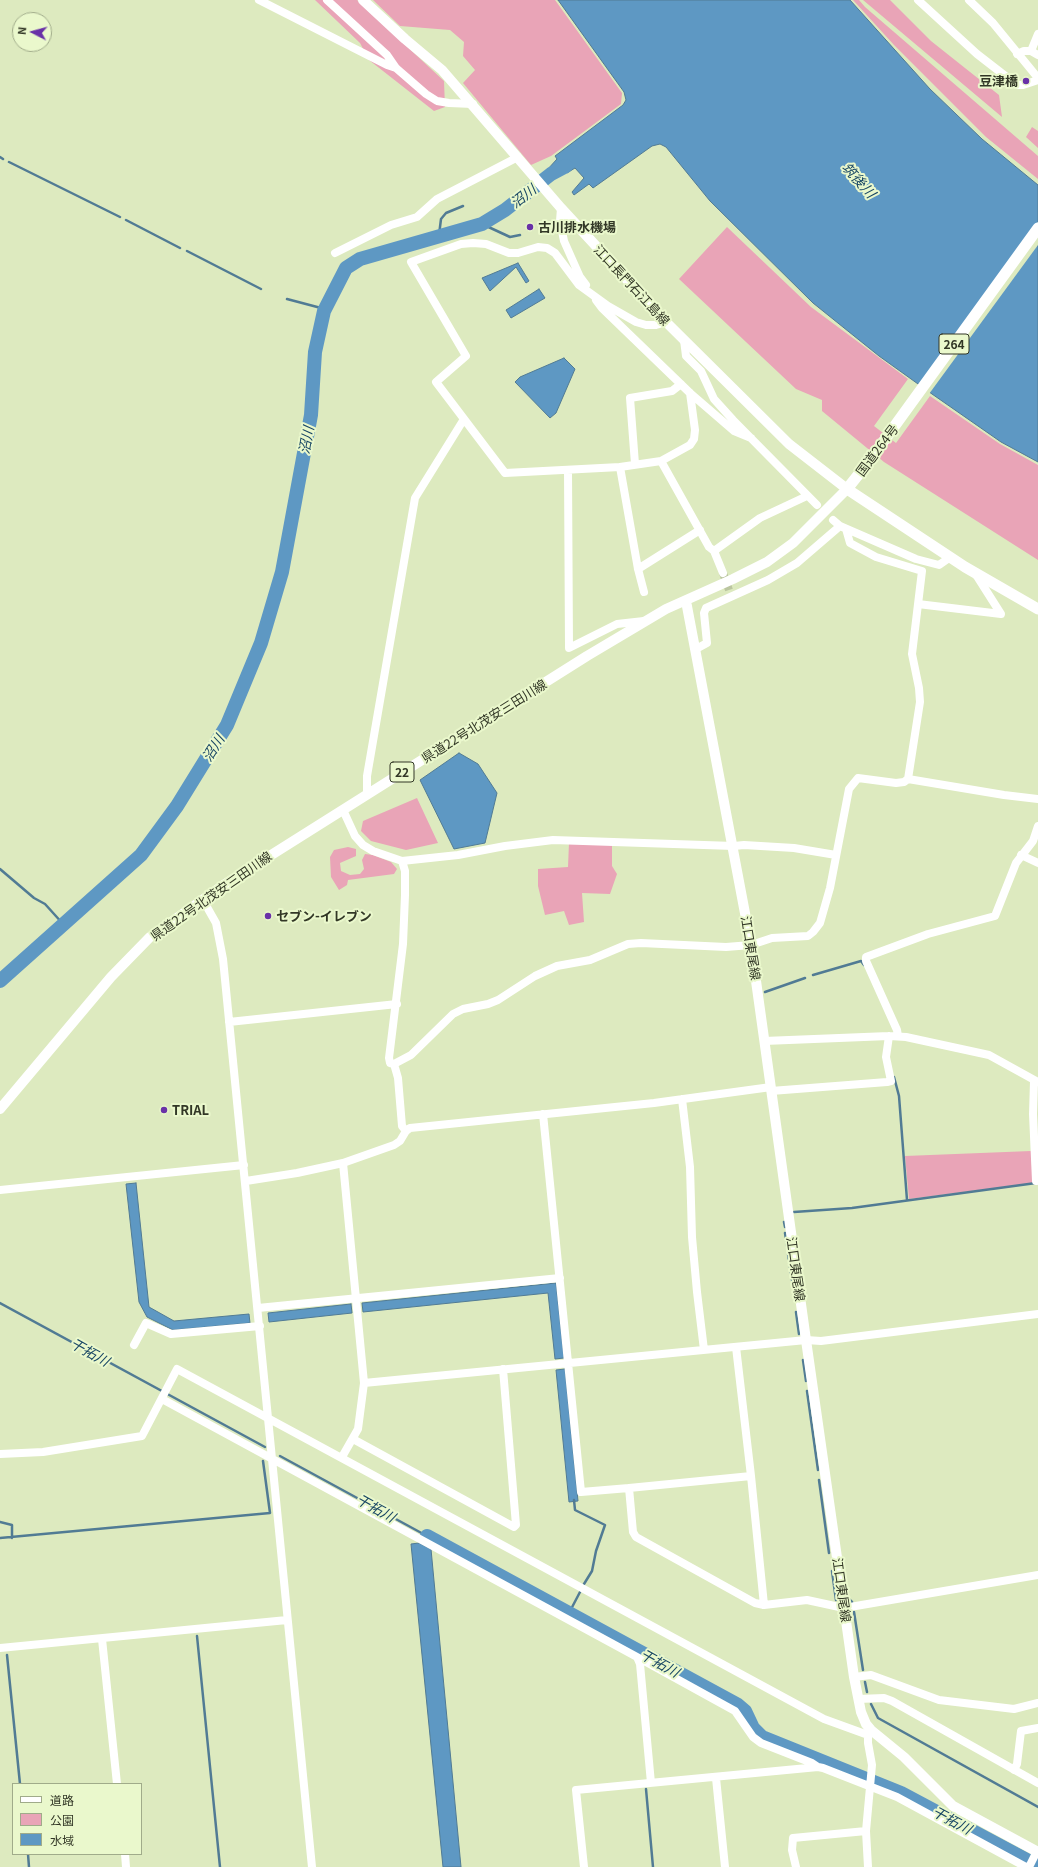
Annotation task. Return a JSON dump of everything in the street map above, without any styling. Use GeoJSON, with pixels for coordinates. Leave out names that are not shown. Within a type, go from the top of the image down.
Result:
{"type":"FeatureCollection","features":[{"type":"Feature","properties":{"kind":"highway","name":"国道264号"},"geometry":{"type":"LineString","coordinates":[[1038,228],[870,460],[847,489],[950,558],[1038,609]]}},
{"type":"Feature","properties":{"kind":"main road","name":"江口長門石江島線"},"geometry":{"type":"LineString","coordinates":[[363,0],[405,39],[442,70],[473,104],[561,208],[666,322],[789,444],[847,489]]}},
{"type":"Feature","properties":{"kind":"main road","name":"県道22号北茂安三田川線"},"geometry":{"type":"LineString","coordinates":[[0,1109],[111,977],[150,937],[222,886],[587,656],[646,621],[767,562],[793,542],[847,489]]}},
{"type":"Feature","properties":{"kind":"main road","name":"江口東尾線"},"geometry":{"type":"LineString","coordinates":[[686,601],[734,846],[751,945],[844,1608],[854,1677],[861,1712],[870,1732],[904,1757],[953,1806],[1036,1853]]}},
{"type":"Feature","properties":{"kind":"street"},"geometry":{"type":"LineString","coordinates":[[259,0],[387,65],[396,68]]}},
{"type":"Feature","properties":{"kind":"street"},"geometry":{"type":"LineString","coordinates":[[326,0],[387,55],[396,68],[426,94],[437,101],[449,104],[473,104]]}},
{"type":"Feature","properties":{"kind":"street"},"geometry":{"type":"LineString","coordinates":[[918,0],[977,54],[1017,85],[1023,85],[1038,79],[993,23],[970,0]]}},
{"type":"Feature","properties":{"kind":"street"},"geometry":{"type":"LineString","coordinates":[[1017,54],[1024,51],[1034,53],[1038,34]]}},
{"type":"Feature","properties":{"kind":"street"},"geometry":{"type":"LineString","coordinates":[[335,253],[391,225],[417,217],[437,199],[518,157]]}},
{"type":"Feature","properties":{"kind":"street"},"geometry":{"type":"LineString","coordinates":[[561,208],[560,221],[564,241],[580,277],[602,308],[690,393],[734,431],[752,438]]}},
{"type":"Feature","properties":{"kind":"street"},"geometry":{"type":"LineString","coordinates":[[666,322],[656,325],[636,322],[594,297],[579,286],[554,253],[547,248],[538,247],[518,253],[509,253],[486,244],[461,244],[411,262],[466,356],[436,382],[505,473],[620,467],[661,461],[690,445],[694,439],[695,430],[690,393]]}},
{"type":"Feature","properties":{"kind":"street"},"geometry":{"type":"LineString","coordinates":[[684,340],[686,356],[701,371],[714,399],[817,505]]}},
{"type":"Feature","properties":{"kind":"street"},"geometry":{"type":"LineString","coordinates":[[635,464],[630,398],[672,390],[681,384]]}},
{"type":"Feature","properties":{"kind":"street"},"geometry":{"type":"LineString","coordinates":[[367,794],[367,776],[415,498],[464,419]]}},
{"type":"Feature","properties":{"kind":"street"},"geometry":{"type":"LineString","coordinates":[[661,461],[709,547],[714,551],[723,573]]}},
{"type":"Feature","properties":{"kind":"street"},"geometry":{"type":"LineString","coordinates":[[620,467],[638,569],[644,592]]}},
{"type":"Feature","properties":{"kind":"street"},"geometry":{"type":"LineString","coordinates":[[568,470],[569,648],[617,624],[646,621]]}},
{"type":"Feature","properties":{"kind":"street"},"geometry":{"type":"LineString","coordinates":[[714,551],[760,518],[807,496]]}},
{"type":"Feature","properties":{"kind":"street"},"geometry":{"type":"LineString","coordinates":[[833,520],[843,527],[916,559],[939,564],[950,558]]}},
{"type":"Feature","properties":{"kind":"street"},"geometry":{"type":"LineString","coordinates":[[696,649],[707,643],[704,610],[730,593],[768,580],[797,563],[843,527]]}},
{"type":"Feature","properties":{"kind":"street"},"geometry":{"type":"LineString","coordinates":[[843,527],[850,543],[876,557],[922,571],[912,654],[919,688],[920,702],[908,779]]}},
{"type":"Feature","properties":{"kind":"street"},"geometry":{"type":"LineString","coordinates":[[638,569],[700,530]]}},
{"type":"Feature","properties":{"kind":"street"},"geometry":{"type":"LineString","coordinates":[[918,604],[1001,614],[975,573]]}},
{"type":"Feature","properties":{"kind":"street"},"geometry":{"type":"LineString","coordinates":[[394,1064],[411,1055],[453,1014],[463,1009],[488,1004],[498,1000],[535,976],[557,966],[590,960],[628,944],[641,942],[726,947],[751,945],[772,938],[808,936],[820,923],[830,888],[849,788],[858,778],[896,782],[904,782],[908,779],[1004,795],[1038,799]]}},
{"type":"Feature","properties":{"kind":"street"},"geometry":{"type":"LineString","coordinates":[[343,810],[355,836],[363,845],[373,851],[402,861],[458,855],[505,846],[553,840],[734,846],[744,845],[794,848],[836,855]]}},
{"type":"Feature","properties":{"kind":"street"},"geometry":{"type":"LineString","coordinates":[[898,1036],[897,1030],[866,961],[866,957],[928,934],[995,916],[1021,855],[1033,841],[1038,826]]}},
{"type":"Feature","properties":{"kind":"street"},"geometry":{"type":"LineString","coordinates":[[1021,855],[1038,863]]}},
{"type":"Feature","properties":{"kind":"street"},"geometry":{"type":"LineString","coordinates":[[402,861],[405,871],[405,905],[397,1004],[389,1058],[390,1063],[394,1064],[398,1078],[402,1126],[406,1131]]}},
{"type":"Feature","properties":{"kind":"street"},"geometry":{"type":"LineString","coordinates":[[203,900],[216,923],[223,959],[246,1181],[287,1620],[312,1867]]}},
{"type":"Feature","properties":{"kind":"street"},"geometry":{"type":"LineString","coordinates":[[230,1022],[397,1004]]}},
{"type":"Feature","properties":{"kind":"street"},"geometry":{"type":"LineString","coordinates":[[246,1181],[297,1173],[343,1163],[394,1145],[400,1141],[406,1131],[410,1128],[771,1089],[887,1082],[891,1081],[886,1057],[889,1036]]}},
{"type":"Feature","properties":{"kind":"street"},"geometry":{"type":"LineString","coordinates":[[764,1041],[898,1036],[983,1053],[1037,1082],[1033,1114],[1036,1181]]}},
{"type":"Feature","properties":{"kind":"street"},"geometry":{"type":"LineString","coordinates":[[682,1099],[690,1167],[692,1237],[696,1284],[704,1350]]}},
{"type":"Feature","properties":{"kind":"street"},"geometry":{"type":"LineString","coordinates":[[543,1114],[581,1492],[752,1476]]}},
{"type":"Feature","properties":{"kind":"street"},"geometry":{"type":"LineString","coordinates":[[342,1458],[358,1429],[364,1383],[343,1163]]}},
{"type":"Feature","properties":{"kind":"street"},"geometry":{"type":"LineString","coordinates":[[0,1190],[244,1165]]}},
{"type":"Feature","properties":{"kind":"street"},"geometry":{"type":"LineString","coordinates":[[258,1308],[560,1278]]}},
{"type":"Feature","properties":{"kind":"street"},"geometry":{"type":"LineString","coordinates":[[364,1383],[806,1340],[821,1341],[1038,1314]]}},
{"type":"Feature","properties":{"kind":"street"},"geometry":{"type":"LineString","coordinates":[[134,1345],[146,1323],[171,1334],[260,1326]]}},
{"type":"Feature","properties":{"kind":"street"},"geometry":{"type":"LineString","coordinates":[[736,1347],[752,1476],[764,1605]]}},
{"type":"Feature","properties":{"kind":"street"},"geometry":{"type":"LineString","coordinates":[[0,1454],[43,1452],[142,1436],[176,1369],[824,1719],[870,1732],[871,1775],[866,1831],[868,1867]]}},
{"type":"Feature","properties":{"kind":"street"},"geometry":{"type":"LineString","coordinates":[[353,1439],[514,1527],[516,1525],[503,1369]]}},
{"type":"Feature","properties":{"kind":"street"},"geometry":{"type":"LineString","coordinates":[[164,1395],[272,1458],[735,1711],[753,1737],[761,1743],[812,1763],[818,1767]]}},
{"type":"Feature","properties":{"kind":"street"},"geometry":{"type":"LineString","coordinates":[[629,1488],[633,1532],[636,1537],[755,1603],[764,1605],[807,1600],[844,1608],[1038,1575]]}},
{"type":"Feature","properties":{"kind":"street"},"geometry":{"type":"LineString","coordinates":[[0,1648],[287,1620]]}},
{"type":"Feature","properties":{"kind":"street"},"geometry":{"type":"LineString","coordinates":[[102,1639],[117,1783]]}},
{"type":"Feature","properties":{"kind":"street"},"geometry":{"type":"LineString","coordinates":[[637,1657],[640,1664],[651,1784]]}},
{"type":"Feature","properties":{"kind":"street"},"geometry":{"type":"LineString","coordinates":[[854,1677],[871,1675],[940,1700],[1014,1709],[1038,1703]]}},
{"type":"Feature","properties":{"kind":"street"},"geometry":{"type":"LineString","coordinates":[[858,1699],[884,1698],[892,1701],[1038,1783]]}},
{"type":"Feature","properties":{"kind":"street"},"geometry":{"type":"LineString","coordinates":[[1014,1770],[1017,1764],[1021,1731],[1038,1728]]}},
{"type":"Feature","properties":{"kind":"street"},"geometry":{"type":"LineString","coordinates":[[584,1867],[576,1790],[716,1778],[818,1767],[870,1785],[897,1797],[1028,1867],[1036,1853]]}},
{"type":"Feature","properties":{"kind":"street"},"geometry":{"type":"LineString","coordinates":[[716,1778],[725,1867]]}},
{"type":"Feature","properties":{"kind":"street"},"geometry":{"type":"LineString","coordinates":[[796,1867],[792,1850],[793,1838],[866,1831]]}},
{"type":"Feature","properties":{"kind":"street"},"geometry":{"type":"LineString","coordinates":[[125,1855],[126,1867]]}},
{"type":"Feature","properties":{"kind":"green space"},"geometry":{"type":"Polygon","coordinates":[[[315,0],[357,0],[444,81],[445,107],[434,111],[369,60],[360,43],[315,0]]]}},
{"type":"Feature","properties":{"kind":"green space"},"geometry":{"type":"Polygon","coordinates":[[[373,0],[555,0],[622,93],[621,104],[551,156],[531,165],[463,83],[475,70],[463,56],[464,42],[450,30],[400,26],[373,0]]]}},
{"type":"Feature","properties":{"kind":"green space"},"geometry":{"type":"Polygon","coordinates":[[[853,0],[859,0],[865,7],[1038,156],[1038,179],[986,137],[894,45],[853,0]]]}},
{"type":"Feature","properties":{"kind":"green space"},"geometry":{"type":"Polygon","coordinates":[[[863,0],[890,0],[931,41],[999,95],[1002,117],[863,0]]]}},
{"type":"Feature","properties":{"kind":"green space"},"geometry":{"type":"Polygon","coordinates":[[[1032,127],[1038,131],[1038,148],[1026,137],[1032,127]]]}},
{"type":"Feature","properties":{"kind":"green space"},"geometry":{"type":"Polygon","coordinates":[[[727,227],[811,307],[908,379],[874,426],[896,443],[930,396],[1000,444],[1038,465],[1038,560],[884,462],[822,411],[822,400],[796,389],[679,279],[727,227]]]}},
{"type":"Feature","properties":{"kind":"green space"},"geometry":{"type":"Polygon","coordinates":[[[417,798],[438,843],[406,850],[371,841],[361,831],[363,821],[417,798]]]}},
{"type":"Feature","properties":{"kind":"green space"},"geometry":{"type":"Polygon","coordinates":[[[569,843],[612,845],[612,866],[617,874],[610,894],[582,893],[584,922],[569,925],[564,911],[545,915],[538,886],[538,869],[568,867],[569,843]]]}},
{"type":"Feature","properties":{"kind":"green space"},"geometry":{"type":"Polygon","coordinates":[[[348,847],[356,849],[356,856],[340,863],[341,871],[350,875],[360,874],[364,869],[362,860],[365,854],[373,855],[391,862],[397,869],[394,874],[348,880],[347,885],[339,890],[331,877],[330,857],[334,850],[348,847]]]}},
{"type":"Feature","properties":{"kind":"green space"},"geometry":{"type":"Polygon","coordinates":[[[1031,1151],[1033,1183],[909,1199],[905,1156],[1031,1151]]]}},
{"type":"Feature","properties":{"kind":"water","name":"筑後川"},"geometry":{"type":"Polygon","coordinates":[[[558,0],[850,0],[930,89],[982,139],[1038,185],[1038,462],[1001,442],[932,394],[879,356],[813,303],[710,201],[666,147],[660,144],[652,146],[593,188],[589,184],[574,195],[572,192],[584,178],[575,168],[567,173],[566,171],[560,173],[554,178],[547,170],[557,159],[555,156],[623,105],[626,100],[624,92],[558,0]]]}},
{"type":"Feature","properties":{"kind":"water"},"geometry":{"type":"Polygon","coordinates":[[[518,263],[529,281],[526,283],[516,267],[490,291],[482,278],[518,263]]]}},
{"type":"Feature","properties":{"kind":"water"},"geometry":{"type":"Polygon","coordinates":[[[539,289],[545,298],[511,318],[506,310],[539,289]]]}},
{"type":"Feature","properties":{"kind":"water"},"geometry":{"type":"Polygon","coordinates":[[[564,358],[575,369],[556,413],[550,418],[515,382],[520,377],[564,358]]]}},
{"type":"Feature","properties":{"kind":"water"},"geometry":{"type":"Polygon","coordinates":[[[459,753],[478,764],[497,793],[485,843],[454,849],[420,780],[459,753]]]}},
{"type":"Feature","properties":{"kind":"water"},"geometry":{"type":"Polygon","coordinates":[[[136,1183],[149,1307],[174,1321],[249,1314],[250,1323],[173,1330],[147,1317],[139,1302],[126,1184],[136,1183]]]}},
{"type":"Feature","properties":{"kind":"water"},"geometry":{"type":"Polygon","coordinates":[[[556,1283],[564,1358],[555,1359],[548,1293],[363,1312],[362,1303],[556,1283]]]}},
{"type":"Feature","properties":{"kind":"water"},"geometry":{"type":"Polygon","coordinates":[[[351,1304],[352,1313],[269,1322],[268,1313],[351,1304]]]}},
{"type":"Feature","properties":{"kind":"water"},"geometry":{"type":"Polygon","coordinates":[[[565,1369],[578,1501],[569,1502],[556,1370],[565,1369]]]}},
{"type":"Feature","properties":{"kind":"water"},"geometry":{"type":"Polygon","coordinates":[[[419,1543],[431,1549],[461,1867],[443,1867],[411,1544],[419,1543]]]}},
{"type":"Feature","properties":{"kind":"pier"},"geometry":{"type":"Polygon","coordinates":[[[1038,222],[1038,245],[929,394],[918,386],[1038,222]]]}},
{"type":"Feature","properties":{"kind":"waterway"},"geometry":{"type":"LineString","coordinates":[[9,162],[120,217]]}},
{"type":"Feature","properties":{"kind":"waterway","name":"沼川"},"geometry":{"type":"LineString","coordinates":[[0,981],[141,855],[177,806],[227,725],[261,643],[282,572],[311,415],[315,352],[324,311],[346,268],[360,259],[482,224],[505,210],[551,174],[566,166]]}},
{"type":"Feature","properties":{"kind":"waterway"},"geometry":{"type":"LineString","coordinates":[[439,235],[441,219],[446,213],[463,206]]}},
{"type":"Feature","properties":{"kind":"waterway"},"geometry":{"type":"LineString","coordinates":[[126,220],[180,248]]}},
{"type":"Feature","properties":{"kind":"waterway"},"geometry":{"type":"LineString","coordinates":[[482,224],[510,237],[520,235]]}},
{"type":"Feature","properties":{"kind":"waterway"},"geometry":{"type":"LineString","coordinates":[[187,251],[261,289]]}},
{"type":"Feature","properties":{"kind":"waterway"},"geometry":{"type":"LineString","coordinates":[[287,299],[321,308],[324,311]]}},
{"type":"Feature","properties":{"kind":"waterway"},"geometry":{"type":"LineString","coordinates":[[0,869],[34,898],[45,904],[64,925]]}},
{"type":"Feature","properties":{"kind":"waterway"},"geometry":{"type":"LineString","coordinates":[[813,975],[861,961],[864,965]]}},
{"type":"Feature","properties":{"kind":"waterway"},"geometry":{"type":"LineString","coordinates":[[765,992],[805,978]]}},
{"type":"Feature","properties":{"kind":"waterway"},"geometry":{"type":"LineString","coordinates":[[894,1077],[899,1096],[907,1200]]}},
{"type":"Feature","properties":{"kind":"waterway"},"geometry":{"type":"LineString","coordinates":[[794,1212],[852,1208],[1036,1183]]}},
{"type":"Feature","properties":{"kind":"waterway"},"geometry":{"type":"LineString","coordinates":[[784,1222],[785,1227]]}},
{"type":"Feature","properties":{"kind":"waterway"},"geometry":{"type":"LineString","coordinates":[[785,1233],[787,1246]]}},
{"type":"Feature","properties":{"kind":"waterway"},"geometry":{"type":"LineString","coordinates":[[788,1254],[789,1260]]}},
{"type":"Feature","properties":{"kind":"waterway"},"geometry":{"type":"LineString","coordinates":[[790,1267],[793,1286]]}},
{"type":"Feature","properties":{"kind":"waterway"},"geometry":{"type":"LineString","coordinates":[[794,1295],[795,1300]]}},
{"type":"Feature","properties":{"kind":"waterway","name":"干拓川"},"geometry":{"type":"LineString","coordinates":[[0,1303],[265,1447]]}},
{"type":"Feature","properties":{"kind":"waterway"},"geometry":{"type":"LineString","coordinates":[[796,1312],[799,1334]]}},
{"type":"Feature","properties":{"kind":"waterway"},"geometry":{"type":"LineString","coordinates":[[803,1360],[806,1381]]}},
{"type":"Feature","properties":{"kind":"waterway"},"geometry":{"type":"LineString","coordinates":[[807,1391],[818,1470]]}},
{"type":"Feature","properties":{"kind":"waterway","name":"干拓川"},"geometry":{"type":"LineString","coordinates":[[280,1456],[427,1536]]}},
{"type":"Feature","properties":{"kind":"waterway"},"geometry":{"type":"LineString","coordinates":[[0,1538],[270,1513],[263,1461]]}},
{"type":"Feature","properties":{"kind":"waterway"},"geometry":{"type":"LineString","coordinates":[[819,1480],[829,1553]]}},
{"type":"Feature","properties":{"kind":"waterway"},"geometry":{"type":"LineString","coordinates":[[574,1500],[575,1510],[605,1525],[596,1551],[592,1571],[584,1584]]}},
{"type":"Feature","properties":{"kind":"waterway"},"geometry":{"type":"LineString","coordinates":[[0,1522],[12,1525],[12,1538]]}},
{"type":"Feature","properties":{"kind":"waterway","name":"干拓川"},"geometry":{"type":"LineString","coordinates":[[427,1536],[738,1705],[745,1711],[753,1728],[762,1737],[901,1793],[1038,1866]]}},
{"type":"Feature","properties":{"kind":"waterway"},"geometry":{"type":"LineString","coordinates":[[832,1571],[836,1600]]}},
{"type":"Feature","properties":{"kind":"waterway"},"geometry":{"type":"LineString","coordinates":[[569,1613],[580,1592]]}},
{"type":"Feature","properties":{"kind":"waterway"},"geometry":{"type":"LineString","coordinates":[[849,1599],[852,1602]]}},
{"type":"Feature","properties":{"kind":"waterway"},"geometry":{"type":"LineString","coordinates":[[854,1612],[863,1670]]}},
{"type":"Feature","properties":{"kind":"waterway"},"geometry":{"type":"LineString","coordinates":[[197,1636],[220,1867]]}},
{"type":"Feature","properties":{"kind":"waterway"},"geometry":{"type":"LineString","coordinates":[[7,1655],[20,1783]]}},
{"type":"Feature","properties":{"kind":"waterway"},"geometry":{"type":"LineString","coordinates":[[865,1682],[867,1692]]}},
{"type":"Feature","properties":{"kind":"waterway"},"geometry":{"type":"LineString","coordinates":[[871,1704],[878,1718],[1038,1807]]}},
{"type":"Feature","properties":{"kind":"waterway"},"geometry":{"type":"LineString","coordinates":[[646,1789],[653,1867]]}},
{"type":"Feature","properties":{"kind":"waterway"},"geometry":{"type":"LineString","coordinates":[[28,1855],[29,1867]]}},
{"type":"Feature","properties":{"kind":"tunnel"},"geometry":{"type":"LineString","coordinates":[[723,573],[729,590]]}},
{"type":"Feature","properties":{"kind":"place","name":"豆津橋"},"geometry":{"type":"Point","coordinates":[1026,81]}},
{"type":"Feature","properties":{"kind":"place","name":"古川排水機場"},"geometry":{"type":"Point","coordinates":[530,227]}},
{"type":"Feature","properties":{"kind":"place","name":"セブン-イレブン"},"geometry":{"type":"Point","coordinates":[268,916]}},
{"type":"Feature","properties":{"kind":"place","name":"TRIAL"},"geometry":{"type":"Point","coordinates":[164,1110]}}]}
